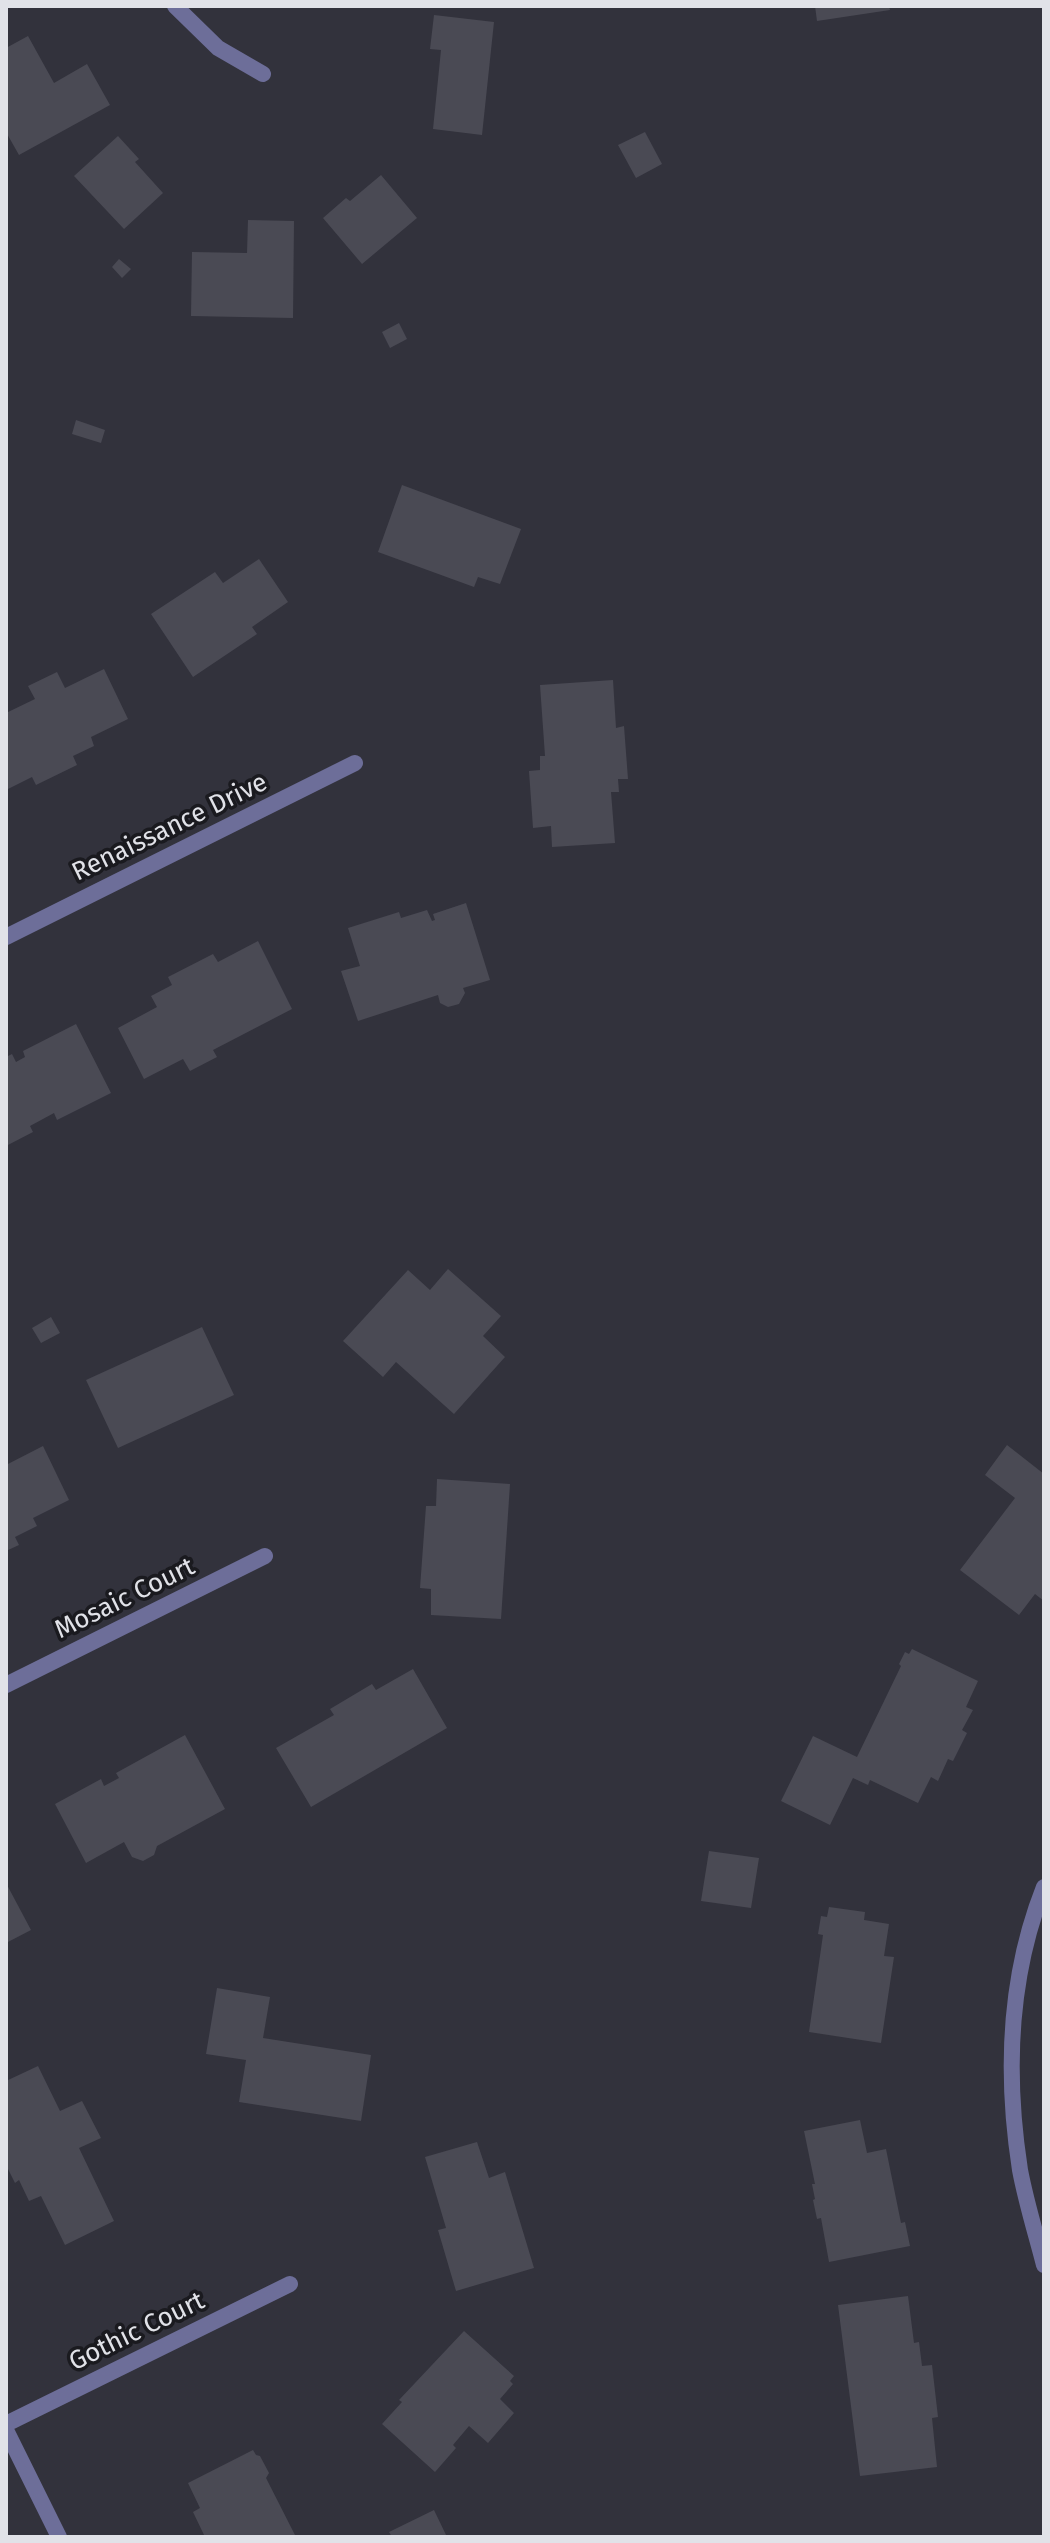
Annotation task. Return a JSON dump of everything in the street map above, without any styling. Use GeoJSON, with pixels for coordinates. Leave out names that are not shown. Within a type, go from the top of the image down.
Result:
{"type":"FeatureCollection","features":[{"type":"Feature","properties":{"kind":"street"},"geometry":{"type":"LineString","coordinates":[[175,6],[218,48],[263,74]]}},
{"type":"Feature","properties":{"kind":"street","name":"Renaissance Drive"},"geometry":{"type":"LineString","coordinates":[[6,937],[355,763]]}},
{"type":"Feature","properties":{"kind":"street","name":"Mosaic Court"},"geometry":{"type":"LineString","coordinates":[[6,1685],[265,1556]]}},
{"type":"Feature","properties":{"kind":"street"},"geometry":{"type":"LineString","coordinates":[[1044,1887],[1033,1914],[1019,1968],[1011,2019],[1011,2081],[1021,2173],[1044,2265]]}},
{"type":"Feature","properties":{"kind":"street","name":"Gothic Court"},"geometry":{"type":"LineString","coordinates":[[6,2424],[290,2284]]}},
{"type":"Feature","properties":{"kind":"street"},"geometry":{"type":"LineString","coordinates":[[6,2430],[59,2537]]}},
{"type":"Feature","properties":{"kind":"building"},"geometry":{"type":"Polygon","coordinates":[[[815,6],[889,6],[890,10],[817,21],[815,6]]]}},
{"type":"Feature","properties":{"kind":"building"},"geometry":{"type":"Polygon","coordinates":[[[434,15],[494,22],[482,135],[433,129],[441,50],[430,49],[434,15]]]}},
{"type":"Feature","properties":{"kind":"building"},"geometry":{"type":"Polygon","coordinates":[[[28,36],[54,83],[87,64],[110,105],[19,155],[6,132],[6,48],[28,36]]]}},
{"type":"Feature","properties":{"kind":"building"},"geometry":{"type":"Polygon","coordinates":[[[645,132],[662,164],[636,178],[618,145],[645,132]]]}},
{"type":"Feature","properties":{"kind":"building"},"geometry":{"type":"Polygon","coordinates":[[[118,136],[139,159],[135,162],[163,193],[124,229],[74,176],[118,136]]]}},
{"type":"Feature","properties":{"kind":"building"},"geometry":{"type":"Polygon","coordinates":[[[381,175],[417,218],[362,264],[323,218],[346,198],[350,201],[381,175]]]}},
{"type":"Feature","properties":{"kind":"building"},"geometry":{"type":"Polygon","coordinates":[[[248,220],[294,221],[293,318],[191,316],[192,252],[247,253],[248,220]]]}},
{"type":"Feature","properties":{"kind":"building"},"geometry":{"type":"Polygon","coordinates":[[[119,259],[131,269],[122,278],[112,267],[119,259]]]}},
{"type":"Feature","properties":{"kind":"building"},"geometry":{"type":"Polygon","coordinates":[[[399,323],[407,339],[390,348],[382,332],[399,323]]]}},
{"type":"Feature","properties":{"kind":"building"},"geometry":{"type":"Polygon","coordinates":[[[76,420],[105,430],[101,443],[72,434],[76,420]]]}},
{"type":"Feature","properties":{"kind":"building"},"geometry":{"type":"Polygon","coordinates":[[[402,485],[521,529],[500,584],[478,577],[474,587],[378,552],[402,485]]]}},
{"type":"Feature","properties":{"kind":"building"},"geometry":{"type":"Polygon","coordinates":[[[259,559],[288,602],[252,627],[257,634],[193,677],[151,614],[215,572],[223,583],[259,559]]]}},
{"type":"Feature","properties":{"kind":"building"},"geometry":{"type":"Polygon","coordinates":[[[104,669],[128,719],[91,737],[94,746],[73,756],[77,765],[36,785],[32,777],[6,790],[6,713],[35,699],[28,686],[57,672],[65,688],[104,669]]]}},
{"type":"Feature","properties":{"kind":"building"},"geometry":{"type":"Polygon","coordinates":[[[613,680],[616,728],[624,726],[628,779],[618,779],[619,792],[611,792],[615,843],[552,847],[551,826],[533,828],[529,771],[540,770],[540,756],[545,756],[540,685],[613,680]]]}},
{"type":"Feature","properties":{"kind":"building"},"geometry":{"type":"Polygon","coordinates":[[[466,903],[490,980],[463,988],[465,993],[459,1004],[448,1007],[440,1003],[438,995],[358,1021],[341,971],[360,966],[348,928],[399,912],[401,918],[427,910],[432,921],[435,920],[433,914],[466,903]]]}},
{"type":"Feature","properties":{"kind":"building"},"geometry":{"type":"Polygon","coordinates":[[[258,941],[292,1009],[213,1050],[217,1057],[190,1071],[183,1059],[144,1079],[118,1028],[157,1007],[151,996],[172,985],[168,977],[213,954],[218,962],[258,941]]]}},
{"type":"Feature","properties":{"kind":"building"},"geometry":{"type":"Polygon","coordinates":[[[76,1024],[111,1093],[57,1120],[54,1113],[30,1126],[33,1132],[6,1146],[6,1057],[12,1054],[16,1062],[25,1057],[23,1051],[76,1024]]]}},
{"type":"Feature","properties":{"kind":"building"},"geometry":{"type":"Polygon","coordinates":[[[448,1269],[501,1316],[483,1336],[505,1357],[454,1414],[396,1362],[383,1377],[343,1341],[408,1270],[430,1290],[448,1269]]]}},
{"type":"Feature","properties":{"kind":"building"},"geometry":{"type":"Polygon","coordinates":[[[51,1317],[60,1333],[41,1343],[32,1328],[51,1317]]]}},
{"type":"Feature","properties":{"kind":"building"},"geometry":{"type":"Polygon","coordinates":[[[202,1327],[234,1395],[118,1448],[86,1380],[202,1327]]]}},
{"type":"Feature","properties":{"kind":"building"},"geometry":{"type":"Polygon","coordinates":[[[1007,1445],[1044,1474],[1044,1601],[1035,1594],[1019,1615],[960,1570],[1015,1498],[985,1475],[1007,1445]]]}},
{"type":"Feature","properties":{"kind":"building"},"geometry":{"type":"Polygon","coordinates":[[[43,1446],[69,1500],[33,1518],[37,1526],[15,1537],[19,1545],[6,1551],[6,1465],[43,1446]]]}},
{"type":"Feature","properties":{"kind":"building"},"geometry":{"type":"Polygon","coordinates":[[[437,1479],[510,1484],[501,1619],[431,1615],[431,1589],[420,1588],[426,1506],[436,1506],[437,1479]]]}},
{"type":"Feature","properties":{"kind":"building"},"geometry":{"type":"Polygon","coordinates":[[[912,1649],[978,1681],[966,1707],[973,1710],[962,1730],[967,1733],[953,1761],[948,1759],[938,1781],[931,1777],[918,1803],[870,1780],[868,1785],[853,1778],[830,1825],[781,1801],[813,1736],[857,1757],[905,1652],[909,1654],[912,1649]]]}},
{"type":"Feature","properties":{"kind":"building"},"geometry":{"type":"Polygon","coordinates":[[[413,1669],[447,1728],[311,1807],[276,1748],[334,1715],[330,1709],[372,1684],[376,1690],[413,1669]]]}},
{"type":"Feature","properties":{"kind":"building"},"geometry":{"type":"Polygon","coordinates":[[[185,1735],[225,1809],[157,1846],[154,1855],[143,1861],[132,1857],[124,1842],[86,1863],[55,1804],[101,1779],[104,1786],[119,1778],[116,1773],[185,1735]]]}},
{"type":"Feature","properties":{"kind":"building"},"geometry":{"type":"Polygon","coordinates":[[[709,1851],[759,1858],[751,1908],[701,1901],[709,1851]]]}},
{"type":"Feature","properties":{"kind":"building"},"geometry":{"type":"Polygon","coordinates":[[[6,1883],[31,1930],[6,1943],[6,1883]]]}},
{"type":"Feature","properties":{"kind":"building"},"geometry":{"type":"Polygon","coordinates":[[[829,1907],[865,1912],[864,1920],[889,1924],[884,1956],[894,1957],[881,2043],[809,2032],[823,1935],[818,1934],[821,1916],[827,1917],[829,1907]]]}},
{"type":"Feature","properties":{"kind":"building"},"geometry":{"type":"Polygon","coordinates":[[[217,1988],[270,1997],[263,2038],[371,2055],[361,2121],[239,2102],[246,2060],[206,2054],[217,1988]]]}},
{"type":"Feature","properties":{"kind":"building"},"geometry":{"type":"Polygon","coordinates":[[[38,2066],[60,2111],[82,2101],[101,2138],[79,2148],[114,2221],[65,2245],[41,2196],[29,2201],[19,2180],[15,2183],[6,2165],[6,2081],[38,2066]]]}},
{"type":"Feature","properties":{"kind":"building"},"geometry":{"type":"Polygon","coordinates":[[[860,2120],[867,2153],[886,2149],[901,2223],[905,2222],[910,2246],[829,2262],[821,2218],[817,2219],[813,2200],[812,2184],[815,2184],[804,2131],[860,2120]]]}},
{"type":"Feature","properties":{"kind":"building"},"geometry":{"type":"Polygon","coordinates":[[[477,2142],[489,2178],[505,2172],[534,2268],[456,2291],[438,2230],[446,2228],[425,2157],[477,2142]]]}},
{"type":"Feature","properties":{"kind":"building"},"geometry":{"type":"Polygon","coordinates":[[[908,2296],[914,2343],[919,2342],[922,2366],[932,2365],[938,2417],[932,2418],[937,2467],[860,2476],[838,2305],[908,2296]]]}},
{"type":"Feature","properties":{"kind":"building"},"geometry":{"type":"Polygon","coordinates":[[[464,2331],[514,2376],[510,2381],[513,2384],[500,2399],[514,2413],[488,2443],[469,2426],[453,2445],[456,2448],[435,2472],[382,2424],[402,2402],[399,2400],[464,2331]]]}},
{"type":"Feature","properties":{"kind":"building"},"geometry":{"type":"Polygon","coordinates":[[[253,2450],[269,2473],[266,2478],[296,2537],[205,2537],[193,2512],[200,2508],[188,2483],[253,2450]]]}},
{"type":"Feature","properties":{"kind":"building"},"geometry":{"type":"Polygon","coordinates":[[[434,2510],[447,2537],[392,2537],[389,2532],[434,2510]]]}}]}
